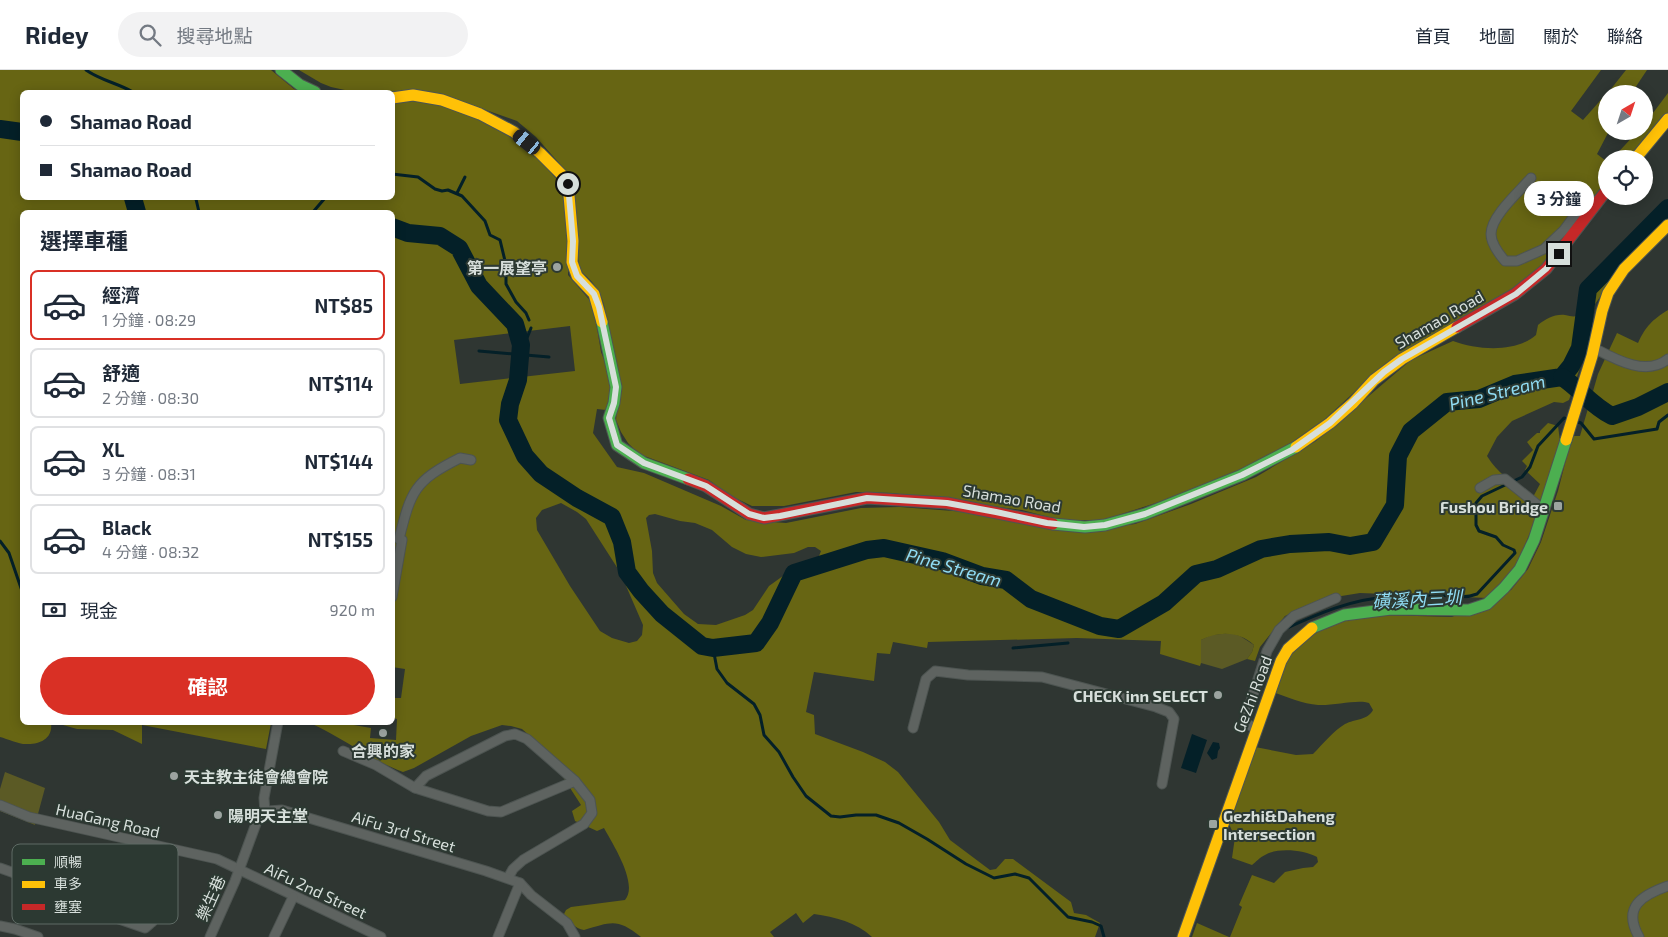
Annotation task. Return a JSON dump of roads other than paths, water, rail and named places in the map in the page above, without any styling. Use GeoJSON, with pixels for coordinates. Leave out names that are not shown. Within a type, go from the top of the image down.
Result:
{"type":"FeatureCollection","features":[{"type":"Feature","properties":{"kind":"street"},"geometry":{"type":"LineString","coordinates":[[281,70],[300,85],[311,90]]}},
{"type":"Feature","properties":{"kind":"street","name":"Shamao Road"},"geometry":{"type":"LineString","coordinates":[[395,98],[413,95],[442,100],[480,114],[514,132],[540,153],[562,175],[568,184],[573,241],[572,262],[577,276],[594,294],[608,346],[616,387],[614,403],[609,418],[617,445],[644,463],[706,486],[749,514],[764,518],[867,498],[947,503],[1047,523],[1084,527],[1105,525],[1145,514],[1242,475],[1292,450],[1330,423],[1374,380],[1402,359],[1516,294],[1546,269],[1598,202]]}},
{"type":"Feature","properties":{"kind":"street"},"geometry":{"type":"LineString","coordinates":[[1642,150],[1668,119]]}},
{"type":"Feature","properties":{"kind":"street"},"geometry":{"type":"LineString","coordinates":[[1531,178],[1495,218],[1491,234],[1498,253],[1505,261],[1518,261],[1544,248],[1564,230],[1578,211],[1598,198]]}},
{"type":"Feature","properties":{"kind":"street"},"geometry":{"type":"LineString","coordinates":[[1668,225],[1623,270],[1612,285],[1600,318],[1593,352],[1623,363],[1647,367],[1663,364],[1668,359]]}},
{"type":"Feature","properties":{"kind":"street","name":"GeZhi Road"},"geometry":{"type":"LineString","coordinates":[[1183,937],[1256,728],[1281,661],[1288,649],[1310,629],[1344,615],[1391,609],[1469,610],[1487,604],[1504,588],[1520,569],[1534,540],[1593,352]]}},
{"type":"Feature","properties":{"kind":"street"},"geometry":{"type":"LineString","coordinates":[[395,581],[402,540],[399,539],[407,508],[413,494],[425,479],[443,466],[460,458],[471,460]]}},
{"type":"Feature","properties":{"kind":"street"},"geometry":{"type":"LineString","coordinates":[[1480,488],[1494,480],[1505,480],[1544,510]]}},
{"type":"Feature","properties":{"kind":"street"},"geometry":{"type":"LineString","coordinates":[[1256,728],[1244,723],[1267,651],[1279,630],[1294,616],[1336,598]]}},
{"type":"Feature","properties":{"kind":"street"},"geometry":{"type":"LineString","coordinates":[[913,728],[926,679],[935,671],[968,675],[1042,677],[1156,706],[1168,712],[1174,719],[1162,784]]}},
{"type":"Feature","properties":{"kind":"street"},"geometry":{"type":"LineString","coordinates":[[1255,691],[1268,696]]}},
{"type":"Feature","properties":{"kind":"street"},"geometry":{"type":"LineString","coordinates":[[238,871],[257,821],[265,813],[264,798],[277,725]]}},
{"type":"Feature","properties":{"kind":"street"},"geometry":{"type":"LineString","coordinates":[[415,788],[426,776],[505,736],[515,734],[527,740],[575,780],[590,800],[592,813],[588,819],[584,824],[522,860],[513,869],[508,878]]}},
{"type":"Feature","properties":{"kind":"street"},"geometry":{"type":"LineString","coordinates":[[343,751],[376,765],[415,788],[488,812],[501,812],[575,780]]}},
{"type":"Feature","properties":{"kind":"street","name":"HuaGang Road"},"geometry":{"type":"LineString","coordinates":[[0,805],[29,817],[147,844]]}},
{"type":"Feature","properties":{"kind":"street","name":"AiFu 3rd Street"},"geometry":{"type":"LineString","coordinates":[[265,813],[268,810],[282,810],[508,878],[520,883],[530,895],[567,923],[576,937]]}},
{"type":"Feature","properties":{"kind":"street","name":"HuaGang Road"},"geometry":{"type":"LineString","coordinates":[[178,851],[217,860],[238,871]]}},
{"type":"Feature","properties":{"kind":"street"},"geometry":{"type":"LineString","coordinates":[[0,868],[12,872]]}},
{"type":"Feature","properties":{"kind":"street","name":"AiFu 2nd Street"},"geometry":{"type":"LineString","coordinates":[[238,871],[381,937]]}},
{"type":"Feature","properties":{"kind":"street","name":"樂生巷"},"geometry":{"type":"LineString","coordinates":[[210,937],[238,871]]}},
{"type":"Feature","properties":{"kind":"street"},"geometry":{"type":"LineString","coordinates":[[498,937],[520,883]]}},
{"type":"Feature","properties":{"kind":"street"},"geometry":{"type":"LineString","coordinates":[[1639,937],[1633,926],[1632,915],[1638,903],[1645,896],[1668,886]]}},
{"type":"Feature","properties":{"kind":"street"},"geometry":{"type":"LineString","coordinates":[[274,937],[293,897]]}},
{"type":"Feature","properties":{"kind":"street"},"geometry":{"type":"LineString","coordinates":[[133,924],[145,928],[150,924]]}},
{"type":"Feature","properties":{"kind":"street"},"geometry":{"type":"LineString","coordinates":[[0,926],[38,937]]}},
{"type":"Feature","properties":{"kind":"water"},"geometry":{"type":"Polygon","coordinates":[[[1192,734],[1207,740],[1196,773],[1181,768],[1192,734]]]}},
{"type":"Feature","properties":{"kind":"water"},"geometry":{"type":"Polygon","coordinates":[[[1213,742],[1219,743],[1220,748],[1217,758],[1212,760],[1207,753],[1213,742]]]}},
{"type":"Feature","properties":{"kind":"waterway"},"geometry":{"type":"LineString","coordinates":[[86,70],[129,90]]}},
{"type":"Feature","properties":{"kind":"waterway","name":"Pine Stream"},"geometry":{"type":"LineString","coordinates":[[0,129],[20,132]]}},
{"type":"Feature","properties":{"kind":"waterway"},"geometry":{"type":"LineString","coordinates":[[395,174],[418,177],[435,189],[448,190],[462,196],[485,221],[490,235],[500,240],[506,265],[506,284],[529,320]]}},
{"type":"Feature","properties":{"kind":"waterway"},"geometry":{"type":"LineString","coordinates":[[457,193],[465,177]]}},
{"type":"Feature","properties":{"kind":"waterway","name":"Pine Stream"},"geometry":{"type":"LineString","coordinates":[[134,200],[136,210]]}},
{"type":"Feature","properties":{"kind":"waterway"},"geometry":{"type":"LineString","coordinates":[[196,200],[199,210]]}},
{"type":"Feature","properties":{"kind":"waterway"},"geometry":{"type":"LineString","coordinates":[[315,210],[323,200]]}},
{"type":"Feature","properties":{"kind":"waterway","name":"Pine Stream"},"geometry":{"type":"LineString","coordinates":[[395,228],[408,233],[440,236],[459,248],[479,286],[515,324],[521,345],[518,380],[510,404],[508,420],[525,456],[541,474],[577,498],[612,517],[622,542],[627,572],[641,591],[662,614],[702,646],[713,648],[756,643],[770,623],[794,573],[867,550],[884,548],[942,561],[982,576],[1006,580],[1031,599],[1100,626],[1119,629],[1164,603],[1196,574],[1217,569],[1261,549],[1290,544],[1329,542],[1350,546],[1373,542],[1395,505],[1398,456],[1411,431],[1447,402],[1479,399],[1515,384],[1562,377],[1571,366],[1580,348],[1588,289],[1668,208]]}},
{"type":"Feature","properties":{"kind":"waterway"},"geometry":{"type":"LineString","coordinates":[[521,345],[527,338],[531,328]]}},
{"type":"Feature","properties":{"kind":"waterway"},"geometry":{"type":"LineString","coordinates":[[479,351],[549,357]]}},
{"type":"Feature","properties":{"kind":"waterway"},"geometry":{"type":"LineString","coordinates":[[1562,377],[1598,407],[1612,416],[1638,407],[1668,392]]}},
{"type":"Feature","properties":{"kind":"waterway","name":"磺溪內三圳"},"geometry":{"type":"LineString","coordinates":[[1575,421],[1581,423],[1594,439],[1657,429],[1659,422],[1668,415]]}},
{"type":"Feature","properties":{"kind":"waterway","name":"磺溪內三圳"},"geometry":{"type":"LineString","coordinates":[[1285,629],[1348,604],[1375,598],[1439,595],[1463,597],[1477,594],[1515,553],[1514,550],[1503,545],[1496,537],[1479,531],[1476,525],[1476,503],[1482,496],[1522,477],[1530,467],[1538,446],[1564,418],[1567,419]]}},
{"type":"Feature","properties":{"kind":"waterway"},"geometry":{"type":"LineString","coordinates":[[0,541],[9,553],[20,585]]}},
{"type":"Feature","properties":{"kind":"waterway"},"geometry":{"type":"LineString","coordinates":[[1013,648],[1068,643]]}},
{"type":"Feature","properties":{"kind":"waterway","name":"Pine Stream"},"geometry":{"type":"LineString","coordinates":[[713,648],[717,669],[727,683],[754,704],[760,715],[764,735],[779,752],[806,796],[831,816],[876,815],[899,823],[966,864],[994,878],[1015,874],[1029,878],[1068,917],[1101,926],[1104,937]]}},
{"type":"Feature","properties":{"kind":"place","name":"第一展望亭"},"geometry":{"type":"Point","coordinates":[557,267]}},
{"type":"Feature","properties":{"kind":"place","name":"Fushou Bridge"},"geometry":{"type":"Point","coordinates":[1558,506]}},
{"type":"Feature","properties":{"kind":"place","name":"CHECK inn SELECT"},"geometry":{"type":"Point","coordinates":[1218,695]}},
{"type":"Feature","properties":{"kind":"place","name":"合興的家"},"geometry":{"type":"Point","coordinates":[383,733]}},
{"type":"Feature","properties":{"kind":"place","name":"天主教主徒會總會院"},"geometry":{"type":"Point","coordinates":[174,776]}},
{"type":"Feature","properties":{"kind":"place","name":"陽明天主堂"},"geometry":{"type":"Point","coordinates":[218,815]}},
{"type":"Feature","properties":{"kind":"place","name":"Gezhi&Daheng Intersection"},"geometry":{"type":"Point","coordinates":[1213,824]}}]}
